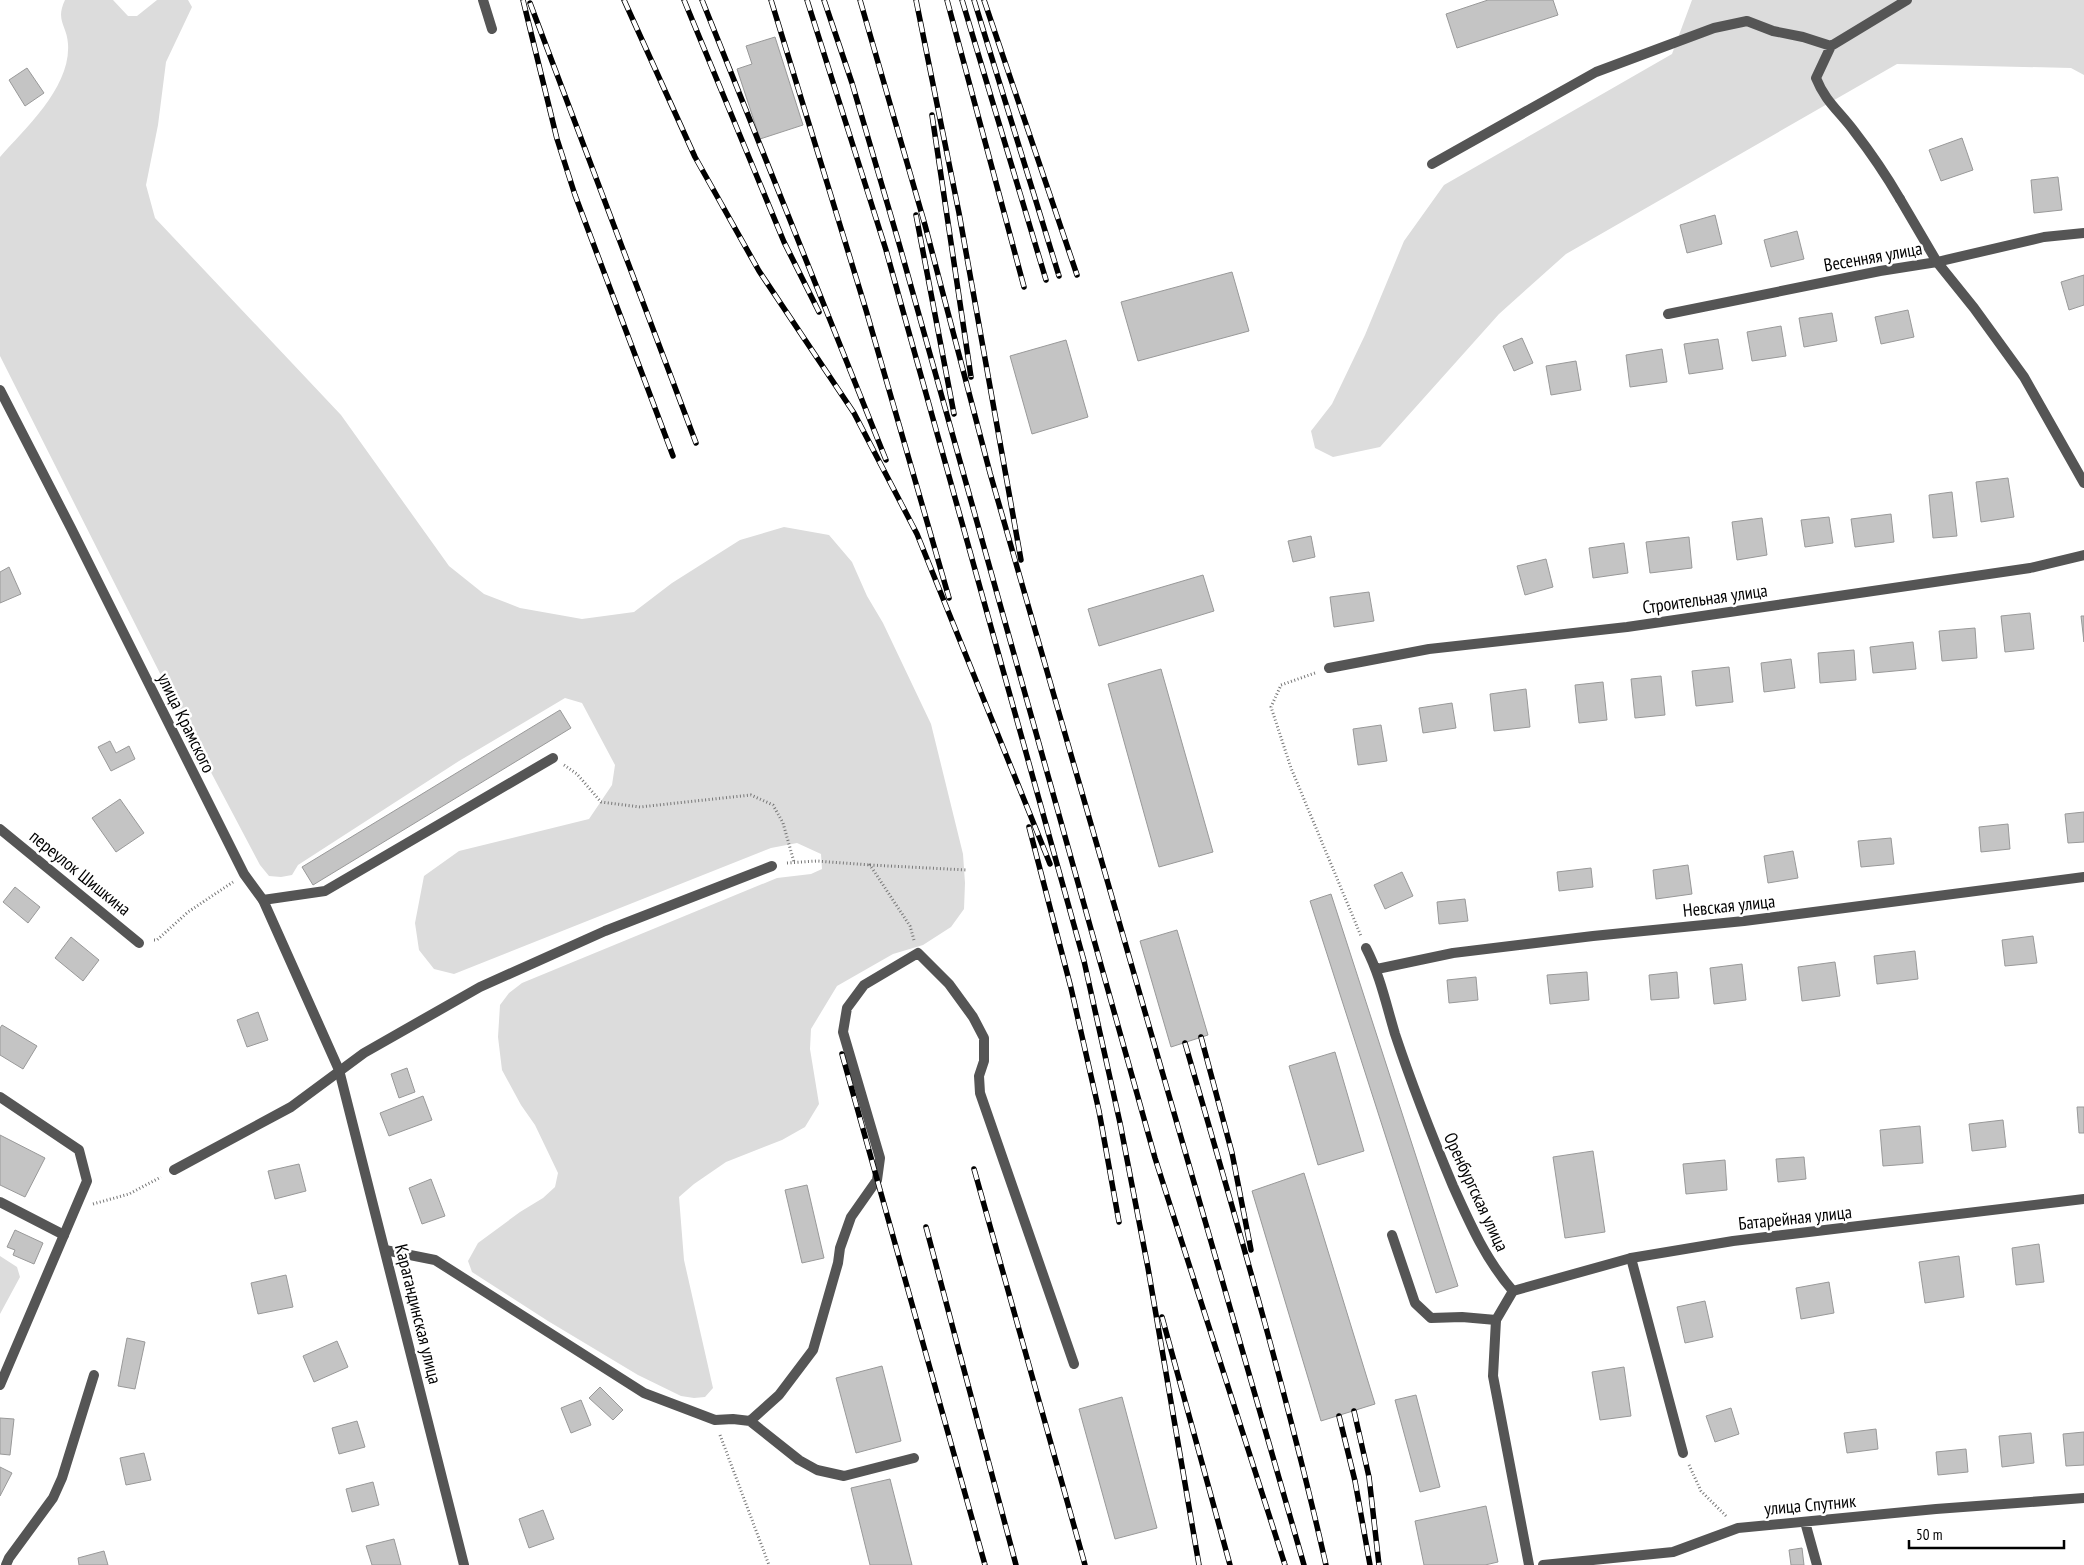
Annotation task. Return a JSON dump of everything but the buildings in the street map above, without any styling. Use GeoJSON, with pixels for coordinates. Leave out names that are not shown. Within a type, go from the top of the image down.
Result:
{"type":"FeatureCollection","features":[{"type":"Feature","properties":{"kind":"street"},"geometry":{"type":"LineString","coordinates":[[483,0],[492,29]]}},
{"type":"Feature","properties":{"kind":"street"},"geometry":{"type":"LineString","coordinates":[[1907,0],[1831,46],[1816,78],[1822,94],[1844,118],[1877,160],[1938,262],[2024,377],[2084,483]]}},
{"type":"Feature","properties":{"kind":"street"},"geometry":{"type":"LineString","coordinates":[[1432,164],[1596,72],[1714,28],[1747,21],[1831,46]]}},
{"type":"Feature","properties":{"kind":"street","name":"Весенняя улица"},"geometry":{"type":"LineString","coordinates":[[1668,314],[1880,271],[1938,262],[2044,237],[2084,233]]}},
{"type":"Feature","properties":{"kind":"street","name":"улица Крамского"},"geometry":{"type":"LineString","coordinates":[[0,390],[244,874],[263,900],[339,1070]]}},
{"type":"Feature","properties":{"kind":"street","name":"Строительная улица"},"geometry":{"type":"LineString","coordinates":[[1329,668],[1429,649],[1627,627],[2020,569],[2084,555]]}},
{"type":"Feature","properties":{"kind":"street"},"geometry":{"type":"LineString","coordinates":[[263,900],[325,891],[553,758]]}},
{"type":"Feature","properties":{"kind":"street","name":"переулок Шишкина"},"geometry":{"type":"LineString","coordinates":[[0,829],[139,943]]}},
{"type":"Feature","properties":{"kind":"street"},"geometry":{"type":"LineString","coordinates":[[174,1170],[291,1108],[364,1053],[480,987],[605,930],[772,866]]}},
{"type":"Feature","properties":{"kind":"street","name":"Невская улица"},"geometry":{"type":"LineString","coordinates":[[1377,969],[1453,953],[1592,936],[1744,921],[2084,876]]}},
{"type":"Feature","properties":{"kind":"street","name":"Оренбургская улица"},"geometry":{"type":"LineString","coordinates":[[1366,948],[1377,969],[1395,1033],[1433,1140],[1475,1235],[1499,1275],[1514,1291]]}},
{"type":"Feature","properties":{"kind":"street"},"geometry":{"type":"LineString","coordinates":[[750,1421],[779,1396],[812,1350],[838,1263],[840,1248],[851,1217],[877,1180],[880,1158],[843,1032],[847,1008],[864,985],[918,953],[949,984],[984,1038],[984,1061],[980,1076],[980,1093],[1074,1364]]}},
{"type":"Feature","properties":{"kind":"street","name":"Карагандинская улица"},"geometry":{"type":"LineString","coordinates":[[339,1070],[464,1565]]}},
{"type":"Feature","properties":{"kind":"street"},"geometry":{"type":"LineString","coordinates":[[0,1097],[78,1150],[87,1181],[0,1386]]}},
{"type":"Feature","properties":{"kind":"street","name":"Батарейная улица"},"geometry":{"type":"LineString","coordinates":[[1514,1291],[1631,1258],[1733,1241],[2084,1198]]}},
{"type":"Feature","properties":{"kind":"street"},"geometry":{"type":"LineString","coordinates":[[0,1202],[64,1235]]}},
{"type":"Feature","properties":{"kind":"street"},"geometry":{"type":"LineString","coordinates":[[1392,1235],[1415,1303],[1431,1318],[1462,1317],[1496,1320]]}},
{"type":"Feature","properties":{"kind":"street"},"geometry":{"type":"LineString","coordinates":[[385,1250],[435,1260],[644,1393],[715,1420],[733,1419],[750,1421],[799,1460],[817,1470],[844,1476],[914,1458]]}},
{"type":"Feature","properties":{"kind":"street"},"geometry":{"type":"LineString","coordinates":[[1631,1258],[1683,1453]]}},
{"type":"Feature","properties":{"kind":"street"},"geometry":{"type":"LineString","coordinates":[[1514,1291],[1496,1320],[1493,1376],[1529,1565]]}},
{"type":"Feature","properties":{"kind":"street"},"geometry":{"type":"LineString","coordinates":[[6,1565],[9,1558],[53,1498],[62,1478],[94,1376]]}},
{"type":"Feature","properties":{"kind":"street","name":"улица Спутник"},"geometry":{"type":"LineString","coordinates":[[1543,1565],[1674,1552],[1738,1528],[2084,1498]]}},
{"type":"Feature","properties":{"kind":"street"},"geometry":{"type":"LineString","coordinates":[[1805,1522],[1817,1565]]}},
{"type":"Feature","properties":{"kind":"path"},"geometry":{"type":"LineString","coordinates":[[1329,668],[1281,685],[1272,707],[1291,768],[1366,948]]}},
{"type":"Feature","properties":{"kind":"path"},"geometry":{"type":"LineString","coordinates":[[553,758],[577,774],[601,802],[640,807],[752,795],[773,804],[783,823],[794,862]]}},
{"type":"Feature","properties":{"kind":"path"},"geometry":{"type":"LineString","coordinates":[[772,866],[794,862],[817,861],[967,870]]}},
{"type":"Feature","properties":{"kind":"path"},"geometry":{"type":"LineString","coordinates":[[870,865],[910,926],[918,953]]}},
{"type":"Feature","properties":{"kind":"path"},"geometry":{"type":"LineString","coordinates":[[139,943],[158,940],[188,912],[244,874]]}},
{"type":"Feature","properties":{"kind":"path"},"geometry":{"type":"LineString","coordinates":[[75,1208],[129,1194],[174,1170]]}},
{"type":"Feature","properties":{"kind":"path"},"geometry":{"type":"LineString","coordinates":[[715,1420],[769,1565]]}},
{"type":"Feature","properties":{"kind":"path"},"geometry":{"type":"LineString","coordinates":[[1683,1453],[1701,1491],[1738,1528]]}},
{"type":"Feature","properties":{"kind":"shaded area"},"geometry":{"type":"Polygon","coordinates":[[[65,0],[113,0],[128,16],[137,16],[157,0],[188,0],[192,7],[166,62],[158,125],[146,185],[155,218],[341,415],[449,566],[484,594],[520,608],[582,619],[634,612],[672,583],[740,540],[784,527],[829,535],[852,562],[931,724],[963,854],[964,909],[951,927],[923,945],[893,954],[837,986],[811,1029],[810,1049],[819,1104],[805,1127],[782,1140],[726,1162],[679,1197],[684,1260],[713,1388],[705,1397],[681,1396],[638,1375],[548,1321],[472,1272],[468,1261],[478,1243],[520,1212],[543,1198],[555,1187],[558,1173],[535,1125],[521,1105],[502,1070],[498,1037],[500,1005],[509,993],[522,983],[777,878],[811,874],[822,869],[821,854],[797,843],[771,848],[454,974],[434,969],[419,950],[415,923],[424,876],[459,851],[589,819],[612,785],[615,765],[582,703],[565,698],[459,761],[298,865],[292,875],[281,877],[269,876],[260,865],[186,725],[0,356],[0,157],[45,106],[62,76],[67,60],[68,44],[61,18],[65,0]]]}},
{"type":"Feature","properties":{"kind":"shaded area"},"geometry":{"type":"Polygon","coordinates":[[[1692,0],[2084,0],[2084,75],[2071,68],[1897,64],[1566,254],[1499,314],[1380,447],[1333,457],[1315,448],[1311,431],[1332,404],[1365,335],[1404,241],[1444,185],[1672,54],[1692,0]]]}},
{"type":"Feature","properties":{"kind":"shaded area"},"geometry":{"type":"Polygon","coordinates":[[[0,1256],[17,1267],[20,1277],[0,1314],[0,1256]]]}},
{"type":"Feature","properties":{"kind":"railway"},"geometry":{"type":"LineString","coordinates":[[523,0],[557,139],[575,195],[673,456]]}},
{"type":"Feature","properties":{"kind":"railway"},"geometry":{"type":"LineString","coordinates":[[624,0],[695,157],[759,271],[854,413],[917,534],[1050,864]]}},
{"type":"Feature","properties":{"kind":"railway"},"geometry":{"type":"LineString","coordinates":[[684,0],[784,242],[819,312]]}},
{"type":"Feature","properties":{"kind":"railway"},"geometry":{"type":"LineString","coordinates":[[702,0],[886,460]]}},
{"type":"Feature","properties":{"kind":"railway"},"geometry":{"type":"LineString","coordinates":[[771,0],[866,310],[949,598]]}},
{"type":"Feature","properties":{"kind":"railway"},"geometry":{"type":"LineString","coordinates":[[807,0],[886,250],[1084,961],[1120,1123],[1148,1268],[1199,1565]]}},
{"type":"Feature","properties":{"kind":"railway"},"geometry":{"type":"LineString","coordinates":[[824,0],[852,83],[900,247],[1155,1158],[1285,1565]]}},
{"type":"Feature","properties":{"kind":"railway"},"geometry":{"type":"LineString","coordinates":[[860,0],[925,225],[990,473],[1304,1565]]}},
{"type":"Feature","properties":{"kind":"railway"},"geometry":{"type":"LineString","coordinates":[[916,0],[959,213],[1021,560]]}},
{"type":"Feature","properties":{"kind":"railway"},"geometry":{"type":"LineString","coordinates":[[947,0],[1024,287]]}},
{"type":"Feature","properties":{"kind":"railway"},"geometry":{"type":"LineString","coordinates":[[962,0],[1046,280]]}},
{"type":"Feature","properties":{"kind":"railway"},"geometry":{"type":"LineString","coordinates":[[974,0],[1059,276]]}},
{"type":"Feature","properties":{"kind":"railway"},"geometry":{"type":"LineString","coordinates":[[984,0],[1077,275]]}},
{"type":"Feature","properties":{"kind":"railway"},"geometry":{"type":"LineString","coordinates":[[530,3],[696,443]]}},
{"type":"Feature","properties":{"kind":"railway"},"geometry":{"type":"LineString","coordinates":[[932,115],[971,377]]}},
{"type":"Feature","properties":{"kind":"railway"},"geometry":{"type":"LineString","coordinates":[[916,215],[954,414]]}},
{"type":"Feature","properties":{"kind":"railway"},"geometry":{"type":"LineString","coordinates":[[1029,827],[1071,988],[1099,1111],[1119,1222]]}},
{"type":"Feature","properties":{"kind":"railway"},"geometry":{"type":"LineString","coordinates":[[1201,1037],[1232,1153],[1251,1250]]}},
{"type":"Feature","properties":{"kind":"railway"},"geometry":{"type":"LineString","coordinates":[[1185,1043],[1277,1368],[1326,1565]]}},
{"type":"Feature","properties":{"kind":"railway"},"geometry":{"type":"LineString","coordinates":[[842,1054],[985,1565]]}},
{"type":"Feature","properties":{"kind":"railway"},"geometry":{"type":"LineString","coordinates":[[974,1169],[1085,1565]]}},
{"type":"Feature","properties":{"kind":"railway"},"geometry":{"type":"LineString","coordinates":[[926,1227],[1016,1565]]}},
{"type":"Feature","properties":{"kind":"railway"},"geometry":{"type":"LineString","coordinates":[[1162,1317],[1230,1565]]}},
{"type":"Feature","properties":{"kind":"railway"},"geometry":{"type":"LineString","coordinates":[[1354,1411],[1369,1477],[1379,1565]]}},
{"type":"Feature","properties":{"kind":"railway"},"geometry":{"type":"LineString","coordinates":[[1339,1416],[1355,1481],[1370,1565]]}}]}
